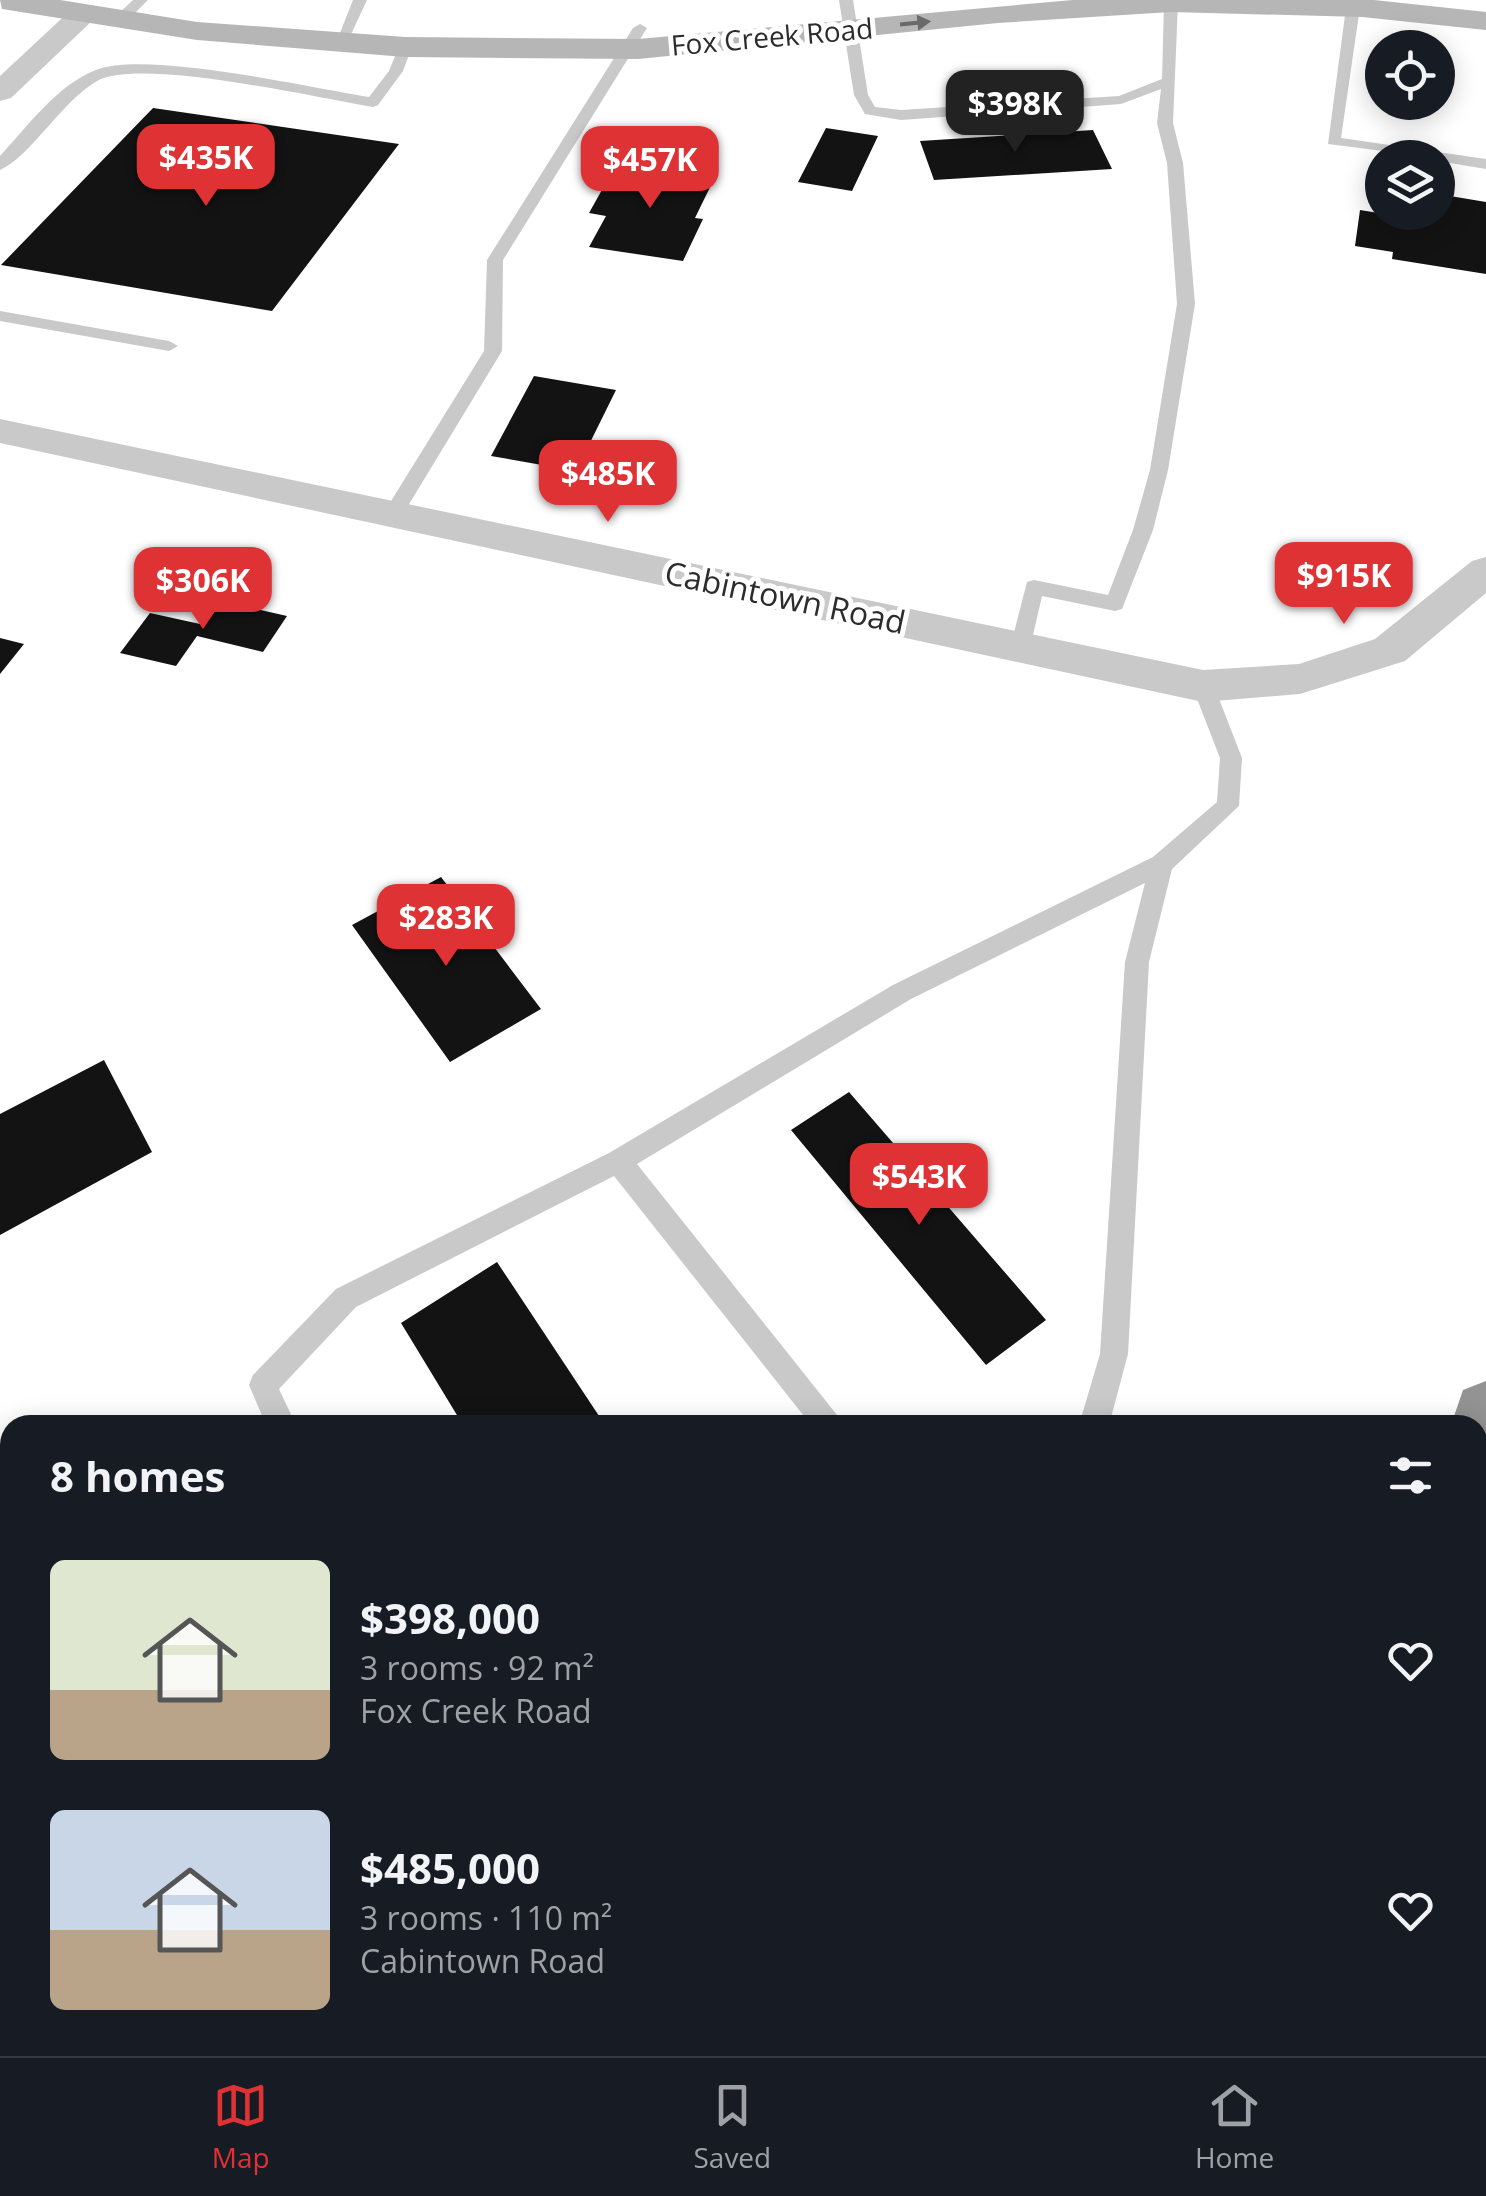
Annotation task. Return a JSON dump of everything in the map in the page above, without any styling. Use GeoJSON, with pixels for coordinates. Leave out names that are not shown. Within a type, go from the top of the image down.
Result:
{"type":"FeatureCollection","features":[{"type":"Feature","properties":{"kind":"main road","name":"Fox Creek Road"},"geometry":{"type":"LineString","coordinates":[[2,0],[84,13],[131,10],[339,45],[405,48],[634,38],[848,12],[907,0]]}},
{"type":"Feature","properties":{"kind":"main road","name":"Fox Creek Road"},"geometry":{"type":"LineString","coordinates":[[848,12],[998,14],[1171,2],[1354,4],[1486,21]]}},
{"type":"Feature","properties":{"kind":"street"},"geometry":{"type":"LineString","coordinates":[[0,92],[84,13]]}},
{"type":"Feature","properties":{"kind":"street","name":"Cabintown Road"},"geometry":{"type":"LineString","coordinates":[[0,431],[1202,686],[1300,679],[1390,650],[1486,571]]}},
{"type":"Feature","properties":{"kind":"lane"},"geometry":{"type":"LineString","coordinates":[[339,45],[360,0]]}},
{"type":"Feature","properties":{"kind":"lane"},"geometry":{"type":"LineString","coordinates":[[1020,648],[1034,587],[1115,604],[1147,515],[1186,304],[1176,163],[1165,123],[1171,2]]}},
{"type":"Feature","properties":{"kind":"lane"},"geometry":{"type":"LineString","coordinates":[[1354,4],[1333,141],[1486,164]]}},
{"type":"Feature","properties":{"kind":"lane"},"geometry":{"type":"LineString","coordinates":[[848,12],[861,96],[870,111],[901,115],[1122,100],[1168,81]]}},
{"type":"Feature","properties":{"kind":"lane"},"geometry":{"type":"LineString","coordinates":[[392,514],[493,350],[495,260],[634,38]]}},
{"type":"Feature","properties":{"kind":"lane"},"geometry":{"type":"LineString","coordinates":[[0,165],[83,83],[106,71],[146,70],[373,102],[396,72],[405,48]]}},
{"type":"Feature","properties":{"kind":"lane"},"geometry":{"type":"LineString","coordinates":[[0,316],[169,346]]}},
{"type":"Feature","properties":{"kind":"lane"},"geometry":{"type":"LineString","coordinates":[[276,1415],[263,1385],[346,1298],[618,1161],[902,992],[1161,864],[1228,806],[1231,758],[1202,686]]}},
{"type":"Feature","properties":{"kind":"lane"},"geometry":{"type":"LineString","coordinates":[[1097,1415],[1114,1354],[1138,962],[1161,864]]}},
{"type":"Feature","properties":{"kind":"lane"},"geometry":{"type":"LineString","coordinates":[[618,1161],[822,1415]]}},
{"type":"Feature","properties":{"kind":"building"},"geometry":{"type":"Polygon","coordinates":[[[153,108],[399,144],[272,311],[1,265],[153,108]]]}},
{"type":"Feature","properties":{"kind":"building"},"geometry":{"type":"Polygon","coordinates":[[[826,128],[878,136],[852,191],[798,182],[826,128]]]}},
{"type":"Feature","properties":{"kind":"building"},"geometry":{"type":"Polygon","coordinates":[[[1093,130],[1112,169],[934,180],[920,141],[1093,130]]]}},
{"type":"Feature","properties":{"kind":"building"},"geometry":{"type":"Polygon","coordinates":[[[617,163],[715,177],[695,218],[703,219],[683,261],[589,247],[606,216],[589,213],[617,163]]]}},
{"type":"Feature","properties":{"kind":"building"},"geometry":{"type":"Polygon","coordinates":[[[1455,197],[1486,202],[1486,274],[1392,259],[1393,252],[1355,246],[1360,210],[1365,211],[1365,230],[1455,230],[1455,197]]]}},
{"type":"Feature","properties":{"kind":"building"},"geometry":{"type":"Polygon","coordinates":[[[534,376],[616,390],[576,471],[491,456],[534,376]]]}},
{"type":"Feature","properties":{"kind":"building"},"geometry":{"type":"Polygon","coordinates":[[[216,600],[287,616],[263,652],[197,636],[176,666],[120,653],[150,613],[200,624],[216,600]]]}},
{"type":"Feature","properties":{"kind":"building"},"geometry":{"type":"Polygon","coordinates":[[[0,638],[24,644],[0,674],[0,638]]]}},
{"type":"Feature","properties":{"kind":"building"},"geometry":{"type":"Polygon","coordinates":[[[441,877],[541,1009],[450,1062],[352,925],[441,877]]]}},
{"type":"Feature","properties":{"kind":"building"},"geometry":{"type":"Polygon","coordinates":[[[104,1060],[152,1152],[0,1235],[0,1114],[104,1060]]]}},
{"type":"Feature","properties":{"kind":"building"},"geometry":{"type":"Polygon","coordinates":[[[849,1092],[1046,1320],[986,1365],[791,1130],[849,1092]]]}},
{"type":"Feature","properties":{"kind":"building"},"geometry":{"type":"Polygon","coordinates":[[[497,1262],[598,1415],[457,1415],[401,1323],[497,1262]]]}}]}
